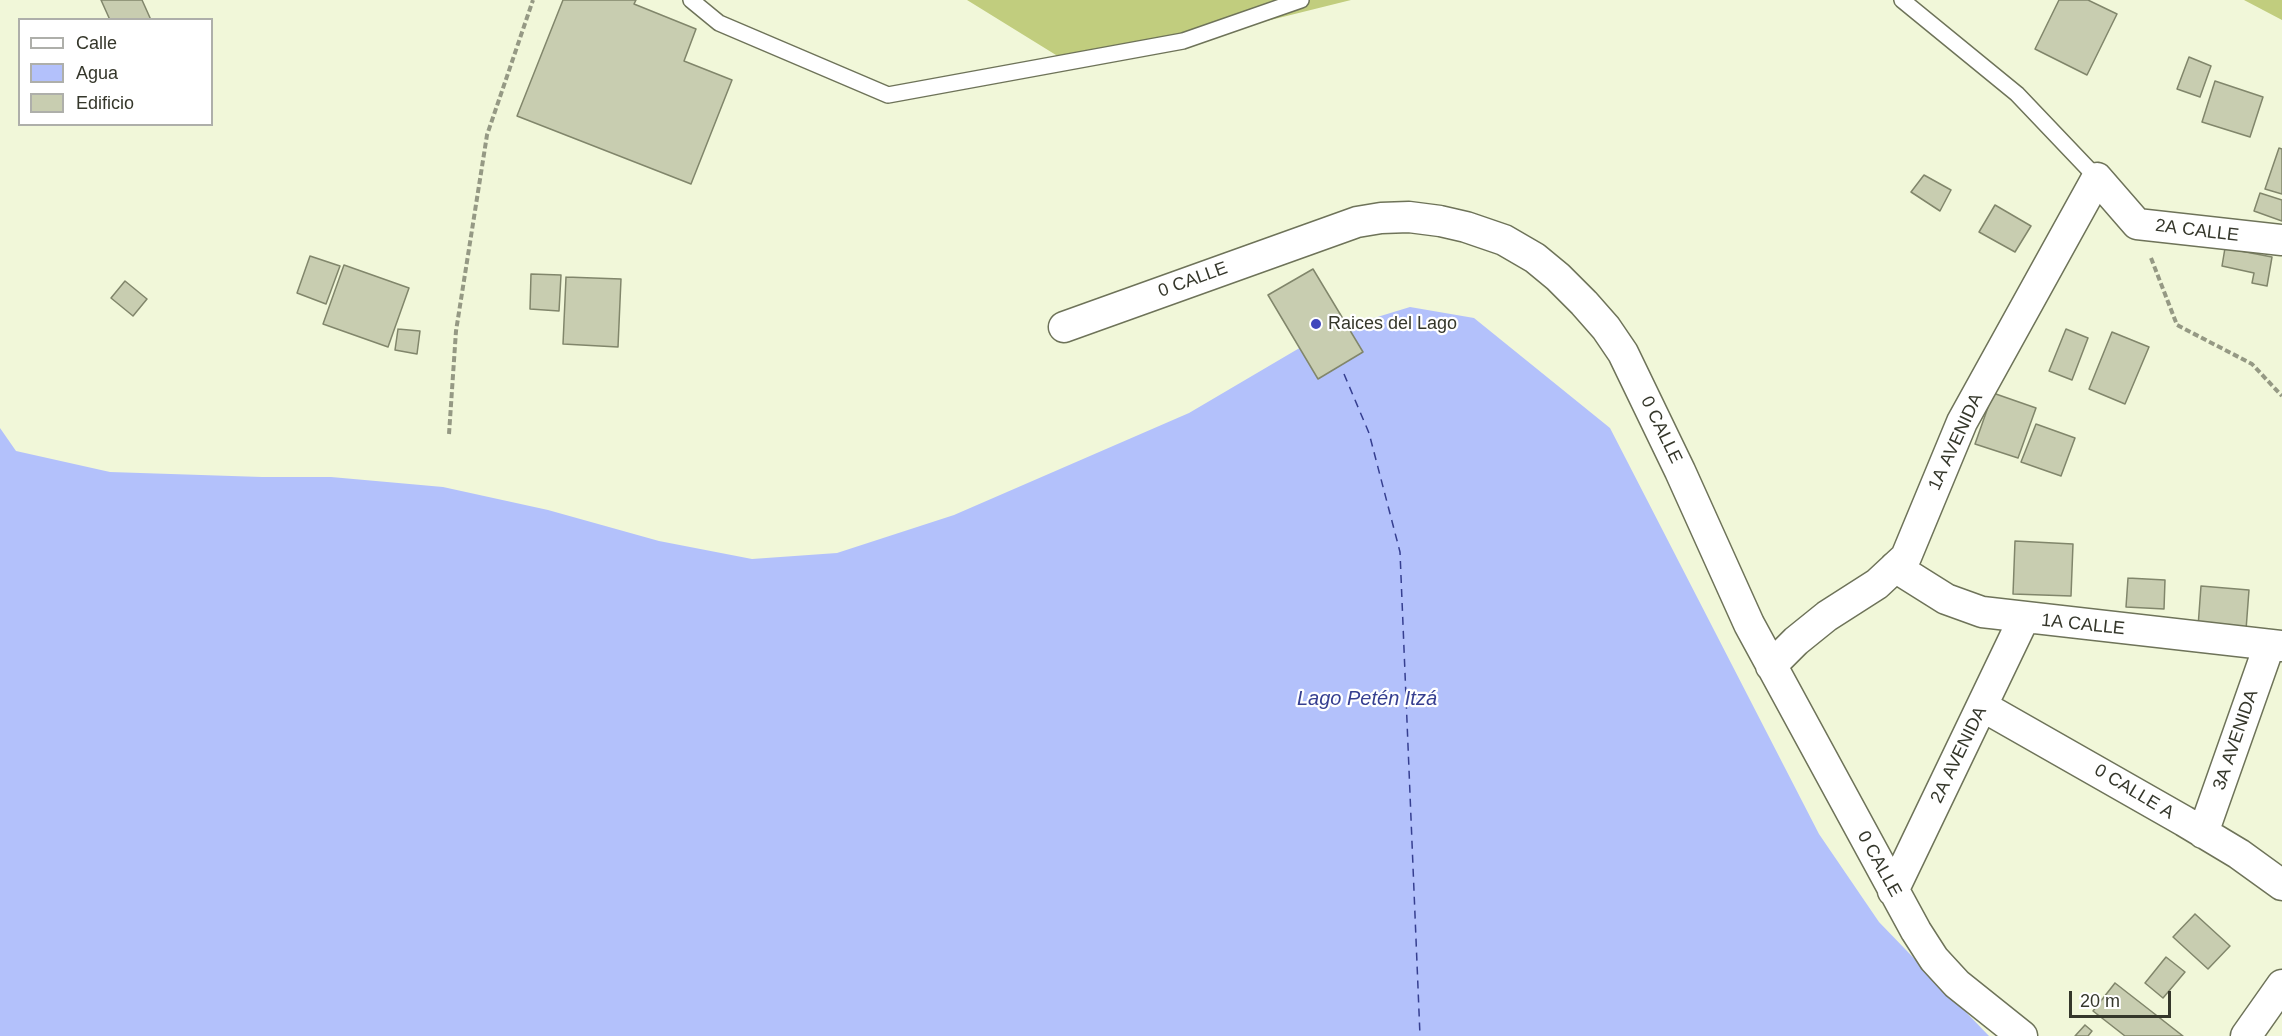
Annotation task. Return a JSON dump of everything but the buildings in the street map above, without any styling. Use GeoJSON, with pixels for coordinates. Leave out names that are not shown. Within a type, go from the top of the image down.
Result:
{"type":"FeatureCollection","features":[{"type":"Feature","properties":{"kind":"street","name":"2A CALLE"},"geometry":{"type":"LineString","coordinates":[[2097,178],[2138,224],[2282,240]]}},
{"type":"Feature","properties":{"kind":"street","name":"1A AVENIDA"},"geometry":{"type":"LineString","coordinates":[[1771,666],[1796,640],[1876,584],[1906,557],[1962,422],[2097,178]]}},
{"type":"Feature","properties":{"kind":"street","name":"0 CALLE"},"geometry":{"type":"LineString","coordinates":[[1064,327],[1357,222],[1381,218],[1408,217],[1440,220],[1504,240],[1535,258],[1558,277],[1606,328],[1623,353],[1676,461],[1749,624],[1916,932],[1934,959],[1957,984],[2022,1036]]}},
{"type":"Feature","properties":{"kind":"street","name":"1A CALLE"},"geometry":{"type":"LineString","coordinates":[[1895,567],[1946,599],[1982,612],[2276,646]]}},
{"type":"Feature","properties":{"kind":"street","name":"2A AVENIDA"},"geometry":{"type":"LineString","coordinates":[[1893,891],[2024,618]]}},
{"type":"Feature","properties":{"kind":"street","name":"3A AVENIDA"},"geometry":{"type":"LineString","coordinates":[[2203,833],[2276,646]]}},
{"type":"Feature","properties":{"kind":"street","name":"0 CALLE A"},"geometry":{"type":"LineString","coordinates":[[1982,706],[2088,764],[2239,854],[2282,885]]}},
{"type":"Feature","properties":{"kind":"street"},"geometry":{"type":"LineString","coordinates":[[2246,1036],[2282,985]]}},
{"type":"Feature","properties":{"kind":"lane"},"geometry":{"type":"LineString","coordinates":[[691,0],[719,23],[888,95],[1183,41],[1301,0]]}},
{"type":"Feature","properties":{"kind":"lane"},"geometry":{"type":"LineString","coordinates":[[1902,0],[2017,94],[2097,178]]}},
{"type":"Feature","properties":{"kind":"path"},"geometry":{"type":"LineString","coordinates":[[448,434],[456,332],[487,135],[533,0]]}},
{"type":"Feature","properties":{"kind":"path"},"geometry":{"type":"LineString","coordinates":[[2138,224],[2177,325],[2252,364],[2282,396]]}},
{"type":"Feature","properties":{"kind":"green space"},"geometry":{"type":"Polygon","coordinates":[[[967,0],[1351,0],[1077,68],[967,0]]]}},
{"type":"Feature","properties":{"kind":"green space"},"geometry":{"type":"Polygon","coordinates":[[[2244,0],[2282,0],[2282,20],[2244,0]]]}},
{"type":"Feature","properties":{"kind":"water","name":"Lago Petén Itzá"},"geometry":{"type":"Polygon","coordinates":[[[1410,307],[1474,318],[1610,428],[1819,834],[1879,922],[1989,1036],[0,1036],[0,428],[16,451],[110,472],[331,477],[443,487],[548,510],[659,541],[752,559],[837,553],[954,515],[1189,413],[1325,333],[1410,307]]]}},
{"type":"Feature","properties":{"kind":"ferry route"},"geometry":{"type":"LineString","coordinates":[[1344,374],[1369,433],[1400,552],[1420,1036]]}},
{"type":"Feature","properties":{"kind":"place","name":"Raices del Lago"},"geometry":{"type":"Point","coordinates":[1316,324]}}]}
